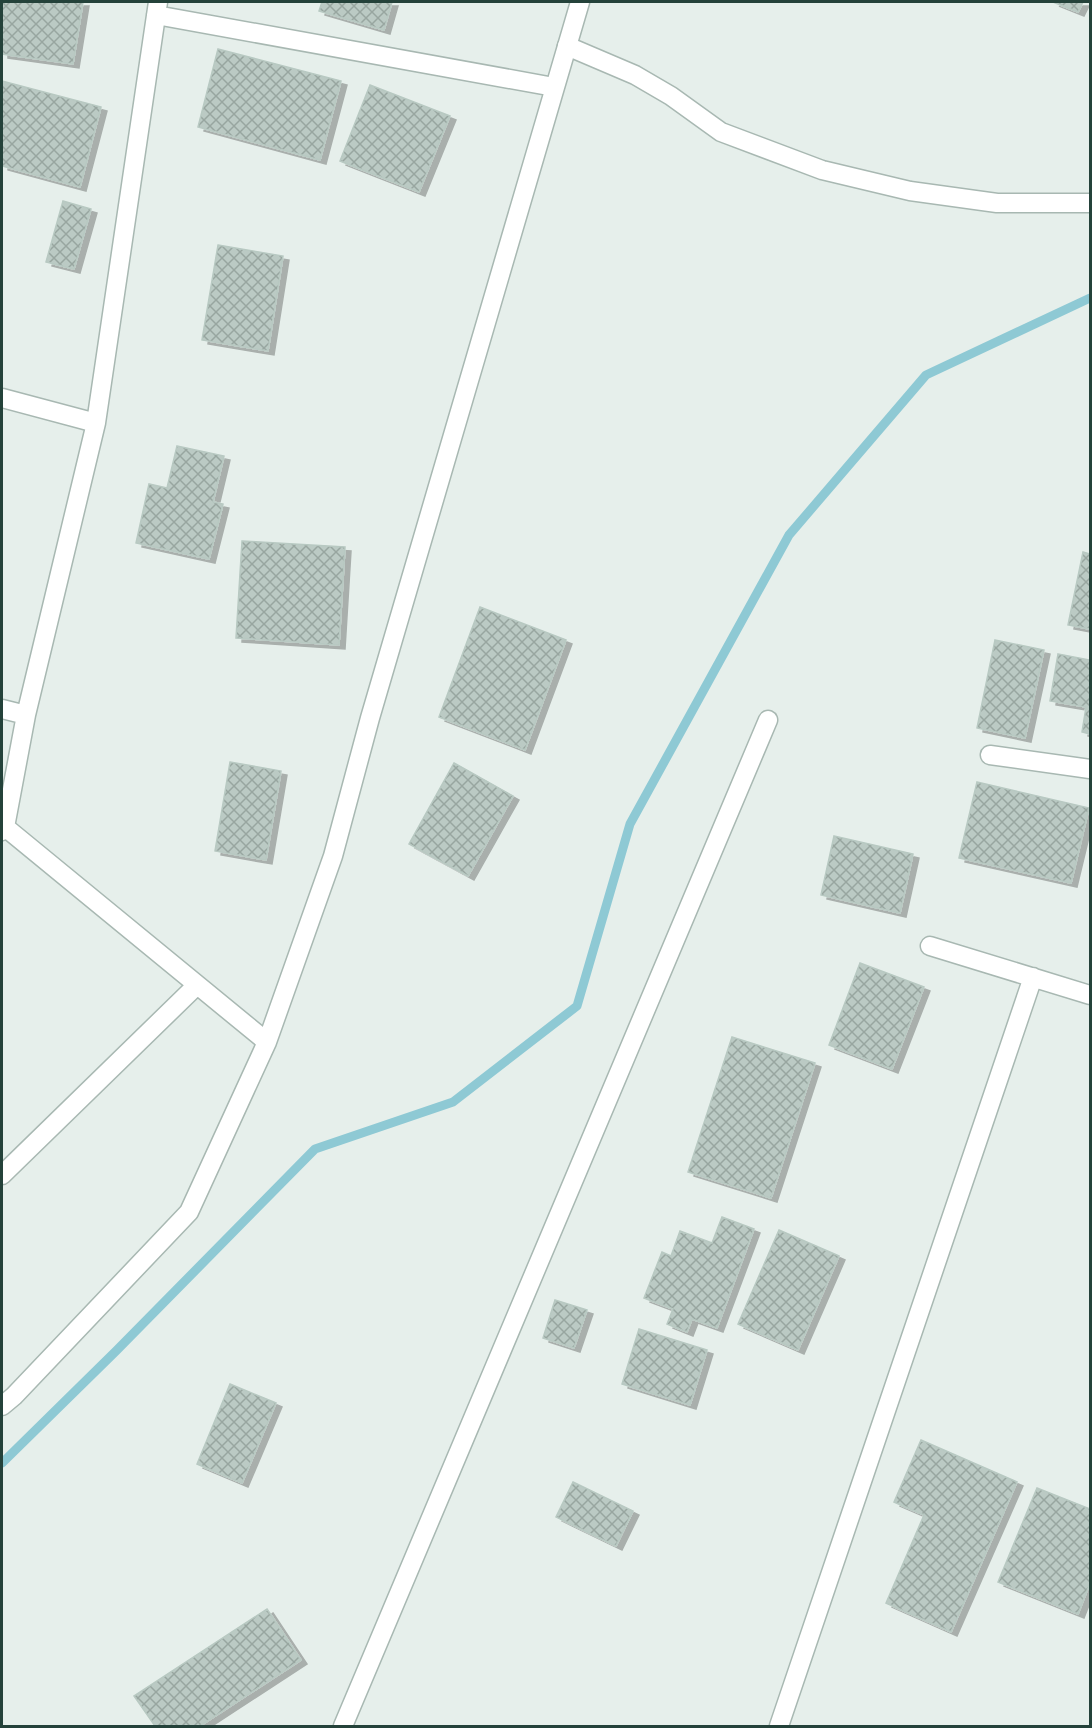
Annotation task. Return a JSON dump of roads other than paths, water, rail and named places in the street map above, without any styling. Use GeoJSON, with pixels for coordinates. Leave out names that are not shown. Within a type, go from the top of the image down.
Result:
{"type":"FeatureCollection","features":[{"type":"Feature","properties":{"kind":"street"},"geometry":{"type":"LineString","coordinates":[[2,1406],[189,1212],[267,1042],[333,856],[370,718],[580,2]]}},
{"type":"Feature","properties":{"kind":"street"},"geometry":{"type":"LineString","coordinates":[[267,1042],[3,829],[26,715],[96,423],[157,8],[554,87]]}},
{"type":"Feature","properties":{"kind":"street"},"geometry":{"type":"LineString","coordinates":[[567,46],[635,75],[671,96],[721,132],[822,170],[910,191],[997,203],[1090,203]]}},
{"type":"Feature","properties":{"kind":"street"},"geometry":{"type":"LineString","coordinates":[[2,398],[96,423]]}},
{"type":"Feature","properties":{"kind":"street"},"geometry":{"type":"LineString","coordinates":[[2,709],[26,715]]}},
{"type":"Feature","properties":{"kind":"street"},"geometry":{"type":"LineString","coordinates":[[343,1726],[768,720]]}},
{"type":"Feature","properties":{"kind":"street"},"geometry":{"type":"LineString","coordinates":[[990,755],[1090,769]]}},
{"type":"Feature","properties":{"kind":"street"},"geometry":{"type":"LineString","coordinates":[[930,946],[1090,995]]}},
{"type":"Feature","properties":{"kind":"street"},"geometry":{"type":"LineString","coordinates":[[779,1726],[1033,977]]}},
{"type":"Feature","properties":{"kind":"street"},"geometry":{"type":"LineString","coordinates":[[2,1175],[197,985]]}},
{"type":"Feature","properties":{"kind":"waterway"},"geometry":{"type":"LineString","coordinates":[[2,1463],[315,1149],[453,1102],[577,1006],[630,824],[789,535],[926,375],[1090,298]]}}]}
